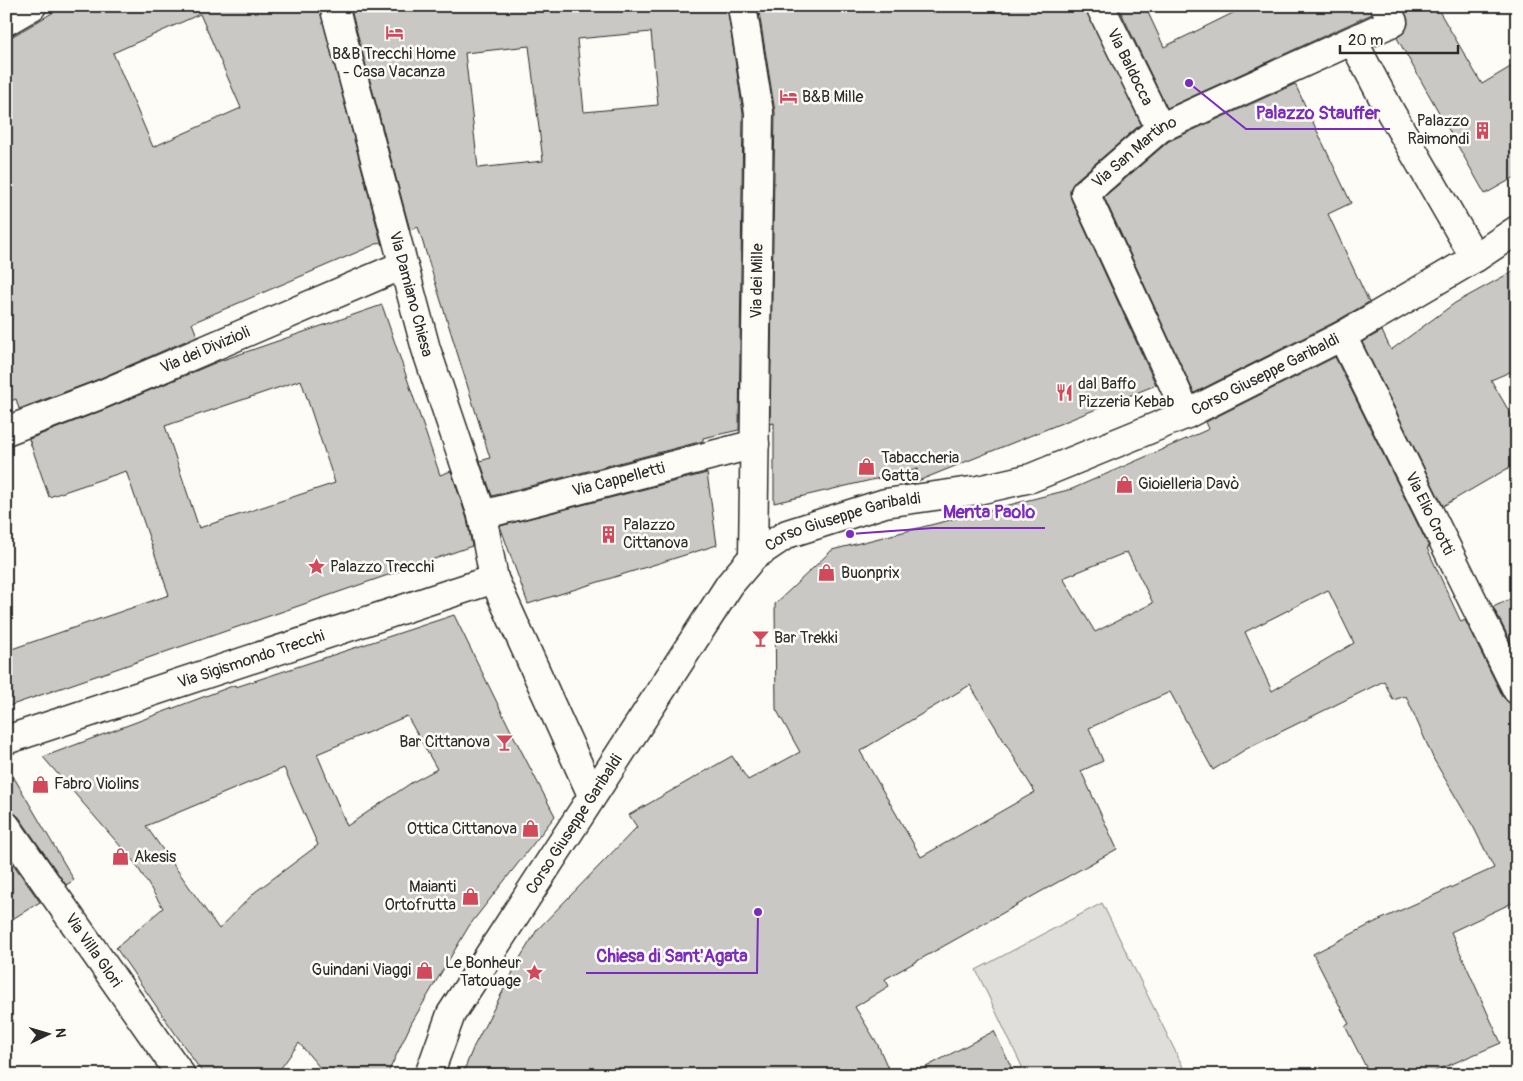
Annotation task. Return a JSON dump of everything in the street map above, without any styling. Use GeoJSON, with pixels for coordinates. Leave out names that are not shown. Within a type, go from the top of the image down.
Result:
{"type":"FeatureCollection","features":[{"type":"Feature","properties":{"kind":"street"},"geometry":{"type":"LineString","coordinates":[[6,21],[32,6]]}},
{"type":"Feature","properties":{"kind":"street","name":"Via Damiano Chiesa"},"geometry":{"type":"LineString","coordinates":[[334,6],[426,349],[482,516],[494,579],[592,795]]}},
{"type":"Feature","properties":{"kind":"street","name":"Via dei Mille"},"geometry":{"type":"LineString","coordinates":[[742,6],[759,112],[753,558]]}},
{"type":"Feature","properties":{"kind":"street","name":"Via Baldocca"},"geometry":{"type":"LineString","coordinates":[[1100,6],[1160,128]]}},
{"type":"Feature","properties":{"kind":"street","name":"Via San Martino"},"geometry":{"type":"LineString","coordinates":[[1186,414],[1085,193],[1160,128],[1393,22],[1385,6]]}},
{"type":"Feature","properties":{"kind":"street"},"geometry":{"type":"LineString","coordinates":[[1353,41],[1390,111],[1475,258]]}},
{"type":"Feature","properties":{"kind":"street","name":"Corso Giuseppe Garibaldi"},"geometry":{"type":"LineString","coordinates":[[430,1075],[451,1014],[730,584],[753,558],[788,534],[836,517],[885,503],[978,490],[1032,478],[1186,414],[1342,336],[1475,258],[1517,230]]}},
{"type":"Feature","properties":{"kind":"street","name":"Via dei Divizioli"},"geometry":{"type":"LineString","coordinates":[[6,431],[100,395],[403,265]]}},
{"type":"Feature","properties":{"kind":"street","name":"Via Elio Crotti"},"geometry":{"type":"LineString","coordinates":[[1342,336],[1517,690]]}},
{"type":"Feature","properties":{"kind":"street","name":"Via Cappelletti"},"geometry":{"type":"LineString","coordinates":[[482,516],[754,444]]}},
{"type":"Feature","properties":{"kind":"street","name":"Via Sigismondo Trecchi"},"geometry":{"type":"LineString","coordinates":[[6,740],[494,579]]}},
{"type":"Feature","properties":{"kind":"street","name":"Via Villa Glori"},"geometry":{"type":"LineString","coordinates":[[6,826],[182,1075]]}},
{"type":"Feature","properties":{"kind":"shaded area"},"geometry":{"type":"Polygon","coordinates":[[[1102,903],[1187,1075],[1026,1075],[976,970],[1102,903]]]}},
{"type":"Feature","properties":{"kind":"building"},"geometry":{"type":"Polygon","coordinates":[[[64,6],[319,6],[381,242],[192,323],[197,336],[94,381],[19,409],[16,399],[6,403],[6,40],[64,6]],[[200,14],[113,53],[153,147],[241,108],[200,14]]]}},
{"type":"Feature","properties":{"kind":"building"},"geometry":{"type":"Polygon","coordinates":[[[350,6],[727,6],[743,113],[739,430],[703,438],[703,441],[492,496],[480,461],[490,458],[418,227],[410,230],[350,6]],[[651,32],[577,39],[584,112],[658,105],[651,32]],[[529,46],[465,53],[478,168],[543,161],[529,46]]]}},
{"type":"Feature","properties":{"kind":"building"},"geometry":{"type":"Polygon","coordinates":[[[758,6],[1085,6],[1141,124],[1075,181],[1070,189],[1071,199],[1156,385],[913,483],[902,485],[918,469],[774,503],[774,423],[770,424],[775,112],[758,6]]]}},
{"type":"Feature","properties":{"kind":"building"},"geometry":{"type":"Polygon","coordinates":[[[1118,6],[1145,6],[1164,47],[1247,6],[1370,6],[1372,14],[1167,108],[1118,6]]]}},
{"type":"Feature","properties":{"kind":"building","name":"Palazzo Raimondi"},"geometry":{"type":"Polygon","coordinates":[[[1403,6],[1436,6],[1482,84],[1517,63],[1517,176],[1485,194],[1397,38],[1405,31],[1408,24],[1403,6]]]}},
{"type":"Feature","properties":{"kind":"building"},"geometry":{"type":"Polygon","coordinates":[[[1295,84],[1351,203],[1328,214],[1369,302],[1335,322],[1194,393],[1104,197],[1169,141],[1295,84]]]}},
{"type":"Feature","properties":{"kind":"building"},"geometry":{"type":"Polygon","coordinates":[[[1517,269],[1517,369],[1491,380],[1517,425],[1517,463],[1443,506],[1362,342],[1382,331],[1391,350],[1455,303],[1517,269]]]}},
{"type":"Feature","properties":{"kind":"building"},"geometry":{"type":"Polygon","coordinates":[[[382,305],[440,475],[451,471],[467,519],[472,546],[6,707],[6,651],[169,595],[126,471],[49,497],[29,439],[217,362],[382,305]],[[301,380],[165,426],[199,528],[335,483],[301,380]]]}},
{"type":"Feature","properties":{"kind":"building"},"geometry":{"type":"Polygon","coordinates":[[[1335,357],[1429,547],[1427,548],[1461,622],[1465,620],[1503,697],[1509,703],[1517,706],[1517,913],[1512,903],[1451,932],[1501,1043],[1426,1075],[1370,1075],[1345,1026],[1349,1024],[1313,954],[1375,922],[1494,868],[1474,828],[1434,760],[1406,696],[1393,700],[1384,681],[1246,749],[1213,770],[1170,692],[1089,728],[1103,761],[1081,771],[1117,849],[885,979],[889,986],[855,1007],[877,1043],[891,1075],[462,1075],[474,1046],[512,971],[537,930],[637,827],[629,815],[732,756],[748,780],[800,752],[776,709],[775,604],[832,550],[1072,489],[1209,429],[1206,422],[1335,357]],[[1127,552],[1063,578],[1095,632],[1153,603],[1127,552]],[[1328,590],[1245,632],[1272,691],[1354,643],[1328,590]],[[970,685],[860,751],[921,857],[1035,792],[970,685]]]}},
{"type":"Feature","properties":{"kind":"building","name":"Palazzo Cittanova"},"geometry":{"type":"Polygon","coordinates":[[[707,473],[717,545],[528,604],[500,526],[707,473]]]}},
{"type":"Feature","properties":{"kind":"building"},"geometry":{"type":"Polygon","coordinates":[[[1517,596],[1517,654],[1493,607],[1517,596]]]}},
{"type":"Feature","properties":{"kind":"building"},"geometry":{"type":"Polygon","coordinates":[[[454,615],[555,816],[469,926],[412,1022],[387,1075],[326,1075],[299,1043],[276,1075],[204,1075],[116,948],[163,908],[135,863],[43,757],[235,685],[236,687],[454,615]],[[407,716],[317,754],[347,826],[411,783],[437,769],[407,716]],[[284,768],[146,826],[219,929],[255,892],[318,845],[284,768]]]}},
{"type":"Feature","properties":{"kind":"building"},"geometry":{"type":"Polygon","coordinates":[[[6,764],[74,880],[66,885],[19,817],[13,812],[6,811],[6,764]]]}},
{"type":"Feature","properties":{"kind":"building"},"geometry":{"type":"Polygon","coordinates":[[[6,854],[40,902],[6,923],[6,854]]]}},
{"type":"Feature","properties":{"kind":"building"},"geometry":{"type":"Polygon","coordinates":[[[994,1031],[1015,1075],[911,1075],[994,1031]]]}},
{"type":"Feature","properties":{"kind":"place","name":"B&B Trecchi Home - Casa Vacanza"},"geometry":{"type":"Point","coordinates":[394,33]}},
{"type":"Feature","properties":{"kind":"place","name":"Palazzo Stauffer"},"geometry":{"type":"Point","coordinates":[1189,83]}},
{"type":"Feature","properties":{"kind":"place","name":"B&B Mille"},"geometry":{"type":"Point","coordinates":[788,97]}},
{"type":"Feature","properties":{"kind":"place","name":"Palazzo Raimondi"},"geometry":{"type":"Point","coordinates":[1483,130]}},
{"type":"Feature","properties":{"kind":"place","name":"dal Baffo Pizzeria Kebab"},"geometry":{"type":"Point","coordinates":[1064,393]}},
{"type":"Feature","properties":{"kind":"place","name":"Tabaccheria Gatta"},"geometry":{"type":"Point","coordinates":[867,467]}},
{"type":"Feature","properties":{"kind":"place","name":"Gioielleria Davò"},"geometry":{"type":"Point","coordinates":[1124,484]}},
{"type":"Feature","properties":{"kind":"place","name":"Palazzo Cittanova"},"geometry":{"type":"Point","coordinates":[609,534]}},
{"type":"Feature","properties":{"kind":"place","name":"Menta Paolo"},"geometry":{"type":"Point","coordinates":[850,534]}},
{"type":"Feature","properties":{"kind":"place","name":"Palazzo Trecchi"},"geometry":{"type":"Point","coordinates":[316,567]}},
{"type":"Feature","properties":{"kind":"place","name":"Buonprix"},"geometry":{"type":"Point","coordinates":[827,573]}},
{"type":"Feature","properties":{"kind":"place","name":"Bar Trekki"},"geometry":{"type":"Point","coordinates":[760,638]}},
{"type":"Feature","properties":{"kind":"place","name":"Bar Cittanova"},"geometry":{"type":"Point","coordinates":[504,742]}},
{"type":"Feature","properties":{"kind":"place","name":"Fabro Violins"},"geometry":{"type":"Point","coordinates":[40,784]}},
{"type":"Feature","properties":{"kind":"place","name":"Ottica Cittanova"},"geometry":{"type":"Point","coordinates":[531,829]}},
{"type":"Feature","properties":{"kind":"place","name":"Akesis"},"geometry":{"type":"Point","coordinates":[120,857]}},
{"type":"Feature","properties":{"kind":"place","name":"Maianti Ortofrutta"},"geometry":{"type":"Point","coordinates":[470,896]}},
{"type":"Feature","properties":{"kind":"place","name":"Chiesa di Sant'Agata"},"geometry":{"type":"Point","coordinates":[758,912]}},
{"type":"Feature","properties":{"kind":"place","name":"Guindani Viaggi"},"geometry":{"type":"Point","coordinates":[425,970]}},
{"type":"Feature","properties":{"kind":"place","name":"Le Bonheur Tatouage"},"geometry":{"type":"Point","coordinates":[535,972]}}]}
